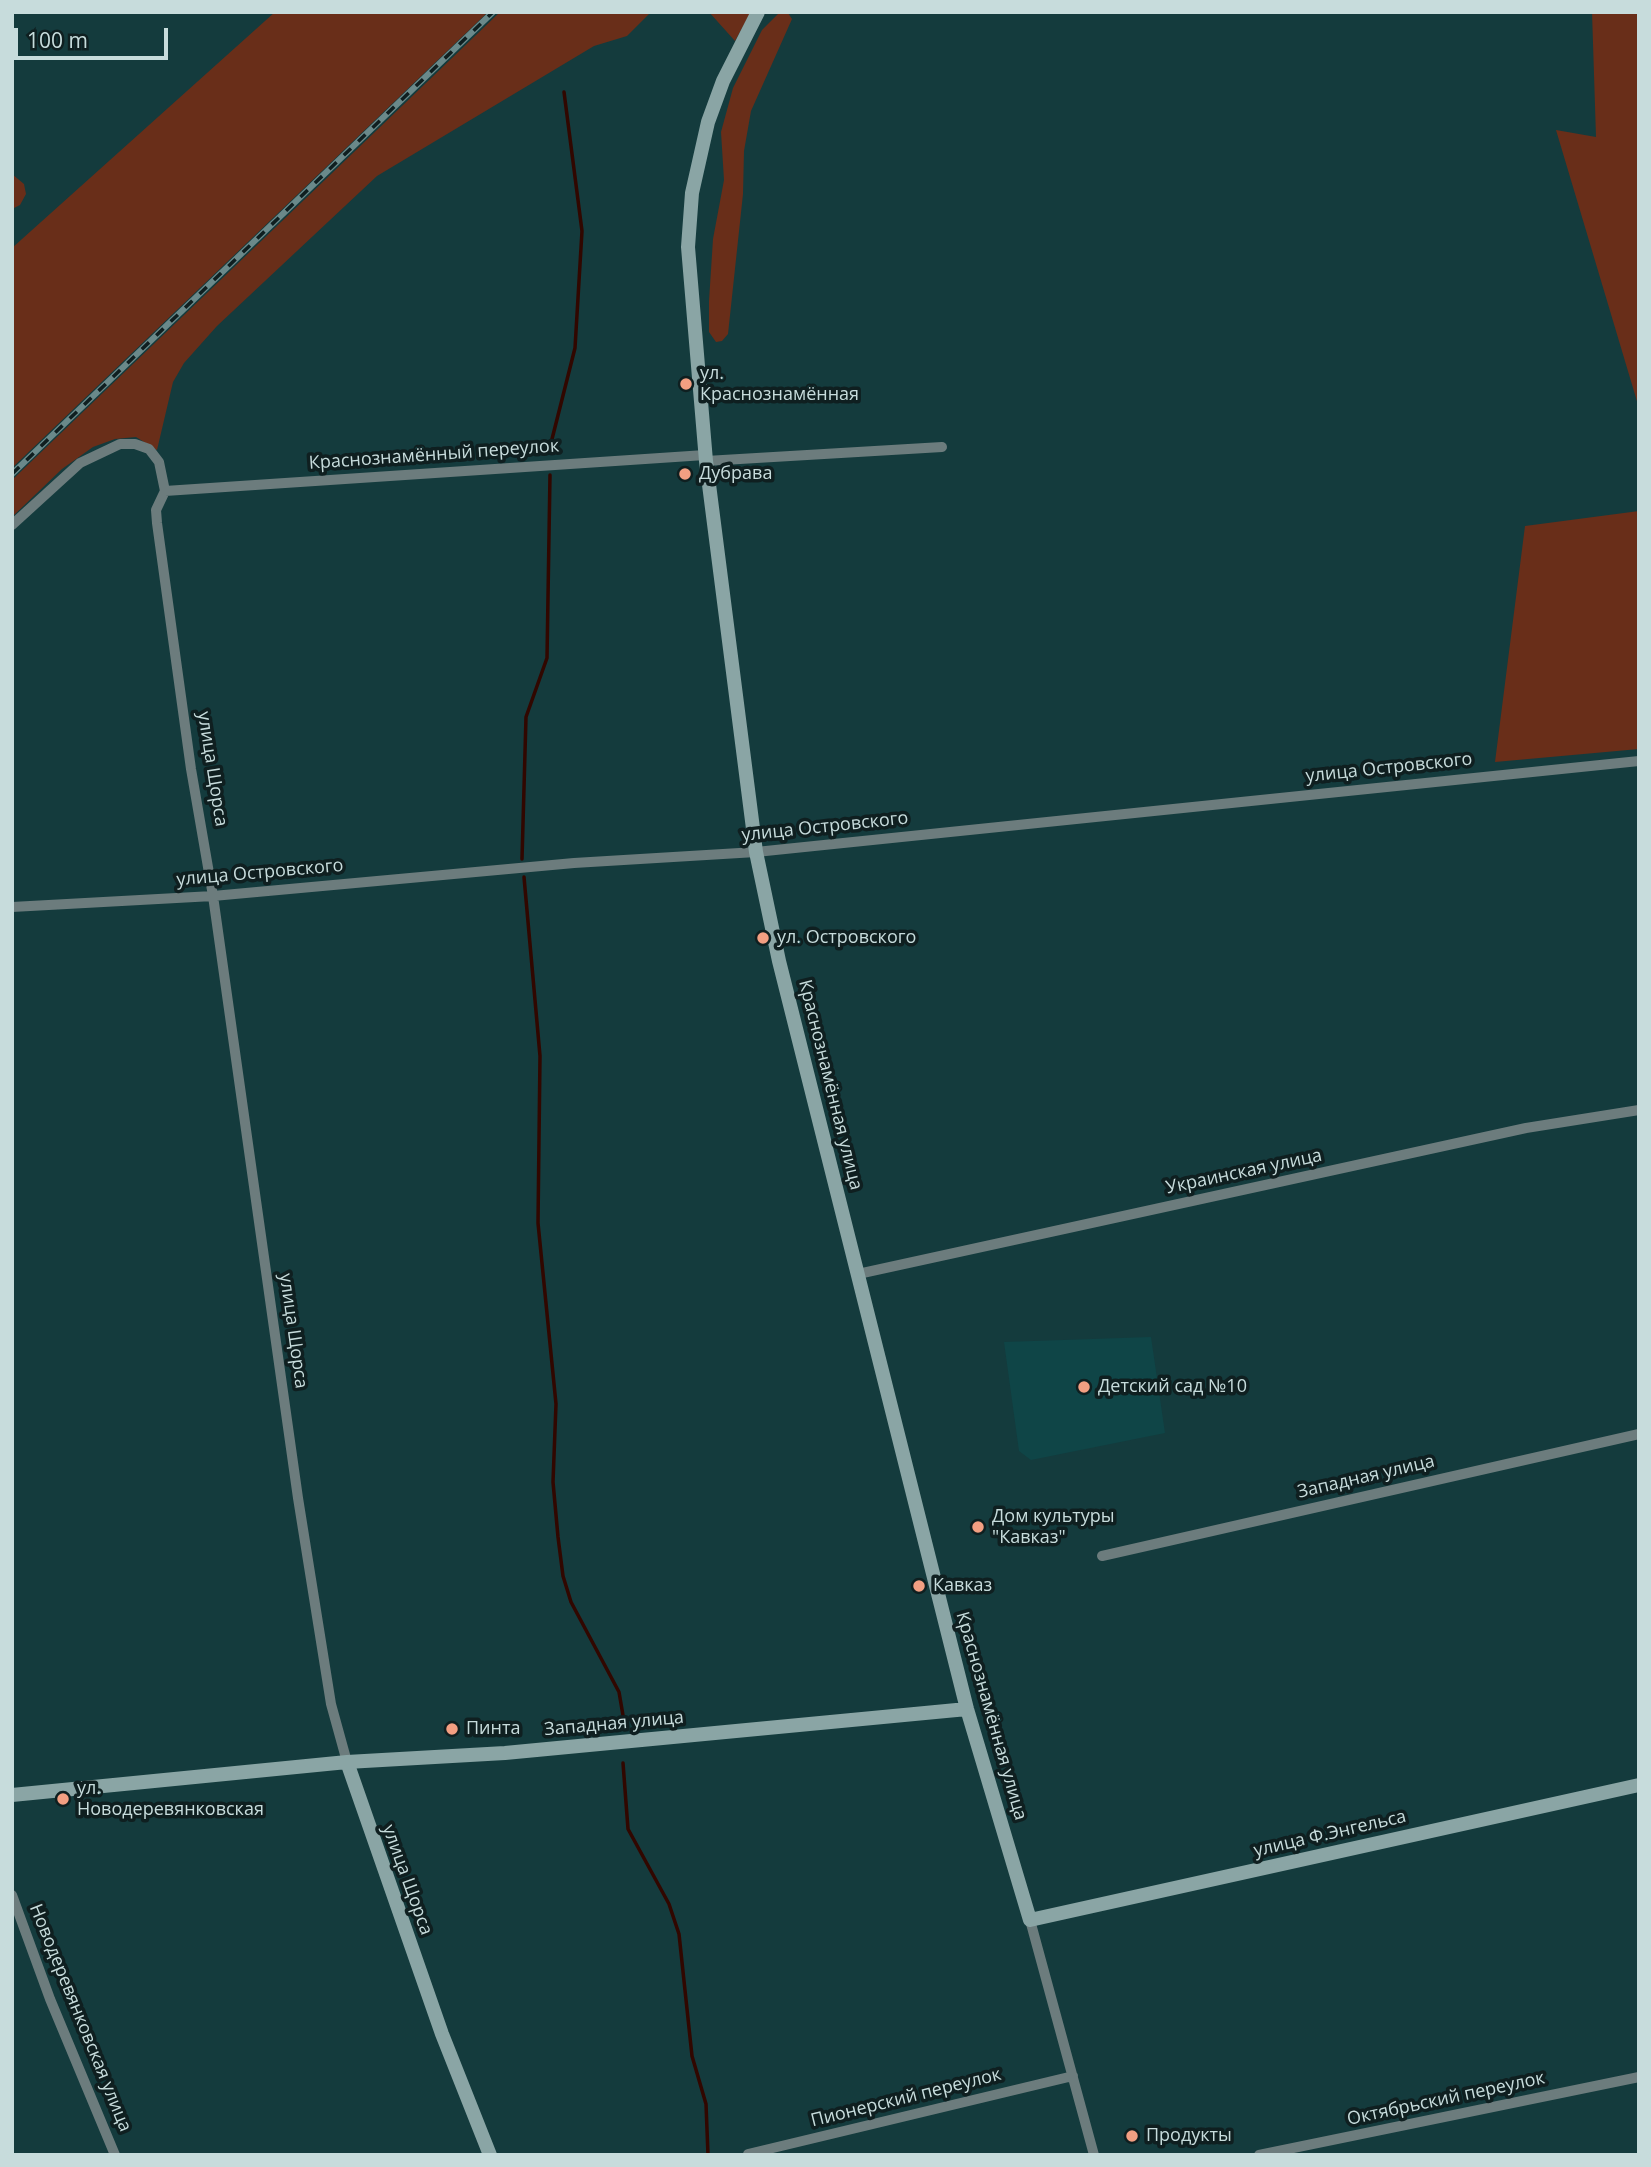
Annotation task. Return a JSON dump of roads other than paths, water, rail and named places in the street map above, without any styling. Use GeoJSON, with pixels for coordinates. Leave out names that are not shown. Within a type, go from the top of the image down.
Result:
{"type":"FeatureCollection","features":[{"type":"Feature","properties":{"kind":"main road","name":"Краснознамённая улица"},"geometry":{"type":"LineString","coordinates":[[758,12],[729,69],[708,122],[689,211],[688,271],[706,458],[756,852],[779,961],[967,1709],[1030,1920]]}},
{"type":"Feature","properties":{"kind":"main road","name":"Западная улица"},"geometry":{"type":"LineString","coordinates":[[12,1795],[347,1762],[505,1753],[967,1709]]}},
{"type":"Feature","properties":{"kind":"main road","name":"улица Щорса"},"geometry":{"type":"LineString","coordinates":[[347,1762],[442,2034],[490,2155]]}},
{"type":"Feature","properties":{"kind":"main road","name":"улица Ф.Энгельса"},"geometry":{"type":"LineString","coordinates":[[1030,1920],[1639,1785]]}},
{"type":"Feature","properties":{"kind":"street"},"geometry":{"type":"LineString","coordinates":[[12,525],[80,463],[120,444],[135,444],[149,449],[159,462],[165,491]]}},
{"type":"Feature","properties":{"kind":"street","name":"Краснознамённый переулок"},"geometry":{"type":"LineString","coordinates":[[165,491],[706,458],[942,447]]}},
{"type":"Feature","properties":{"kind":"street","name":"улица Щорса"},"geometry":{"type":"LineString","coordinates":[[165,491],[156,510],[157,523],[191,769],[213,896],[298,1498],[331,1703],[347,1762]]}},
{"type":"Feature","properties":{"kind":"street","name":"улица Островского"},"geometry":{"type":"LineString","coordinates":[[12,907],[213,896],[574,863],[756,852],[1639,761]]}},
{"type":"Feature","properties":{"kind":"street","name":"Украинская улица"},"geometry":{"type":"LineString","coordinates":[[858,1274],[1527,1128],[1639,1110]]}},
{"type":"Feature","properties":{"kind":"street","name":"Западная улица"},"geometry":{"type":"LineString","coordinates":[[1102,1556],[1639,1434]]}},
{"type":"Feature","properties":{"kind":"street","name":"Новодеревянковская улица"},"geometry":{"type":"LineString","coordinates":[[12,1895],[50,1998],[115,2155]]}},
{"type":"Feature","properties":{"kind":"street","name":"Краснознамённая улица"},"geometry":{"type":"LineString","coordinates":[[1030,1920],[1094,2155]]}},
{"type":"Feature","properties":{"kind":"street","name":"Пионерский переулок"},"geometry":{"type":"LineString","coordinates":[[748,2154],[1073,2076]]}},
{"type":"Feature","properties":{"kind":"street","name":"Октябрьский переулок"},"geometry":{"type":"LineString","coordinates":[[1259,2155],[1639,2077]]}},
{"type":"Feature","properties":{"kind":"waterway"},"geometry":{"type":"LineString","coordinates":[[550,447],[575,348],[582,231],[564,92]]}},
{"type":"Feature","properties":{"kind":"waterway"},"geometry":{"type":"LineString","coordinates":[[522,859],[526,717],[547,658],[550,475]]}},
{"type":"Feature","properties":{"kind":"waterway"},"geometry":{"type":"LineString","coordinates":[[524,877],[540,1056],[538,1223],[556,1404],[553,1482],[558,1537],[563,1576],[571,1602],[619,1692],[625,1727]]}},
{"type":"Feature","properties":{"kind":"waterway"},"geometry":{"type":"LineString","coordinates":[[623,1763],[628,1829],[669,1904],[679,1934],[692,2056],[706,2104],[708,2155]]}},
{"type":"Feature","properties":{"kind":"railway"},"geometry":{"type":"LineString","coordinates":[[12,474],[493,12]]}},
{"type":"Feature","properties":{"kind":"place","name":"ул. Краснознамённая"},"geometry":{"type":"Point","coordinates":[686,384]}},
{"type":"Feature","properties":{"kind":"place","name":"Дубрава"},"geometry":{"type":"Point","coordinates":[685,474]}},
{"type":"Feature","properties":{"kind":"place","name":"ул. Островского"},"geometry":{"type":"Point","coordinates":[763,938]}},
{"type":"Feature","properties":{"kind":"place","name":"Детский сад №10"},"geometry":{"type":"Point","coordinates":[1084,1387]}},
{"type":"Feature","properties":{"kind":"place","name":"Дом культуры \"Кавказ\""},"geometry":{"type":"Point","coordinates":[978,1527]}},
{"type":"Feature","properties":{"kind":"place","name":"Кавказ"},"geometry":{"type":"Point","coordinates":[919,1586]}},
{"type":"Feature","properties":{"kind":"place","name":"Пинта"},"geometry":{"type":"Point","coordinates":[452,1729]}},
{"type":"Feature","properties":{"kind":"place","name":"ул. Новодеревянковская"},"geometry":{"type":"Point","coordinates":[63,1799]}},
{"type":"Feature","properties":{"kind":"place","name":"Продукты"},"geometry":{"type":"Point","coordinates":[1132,2136]}}]}
